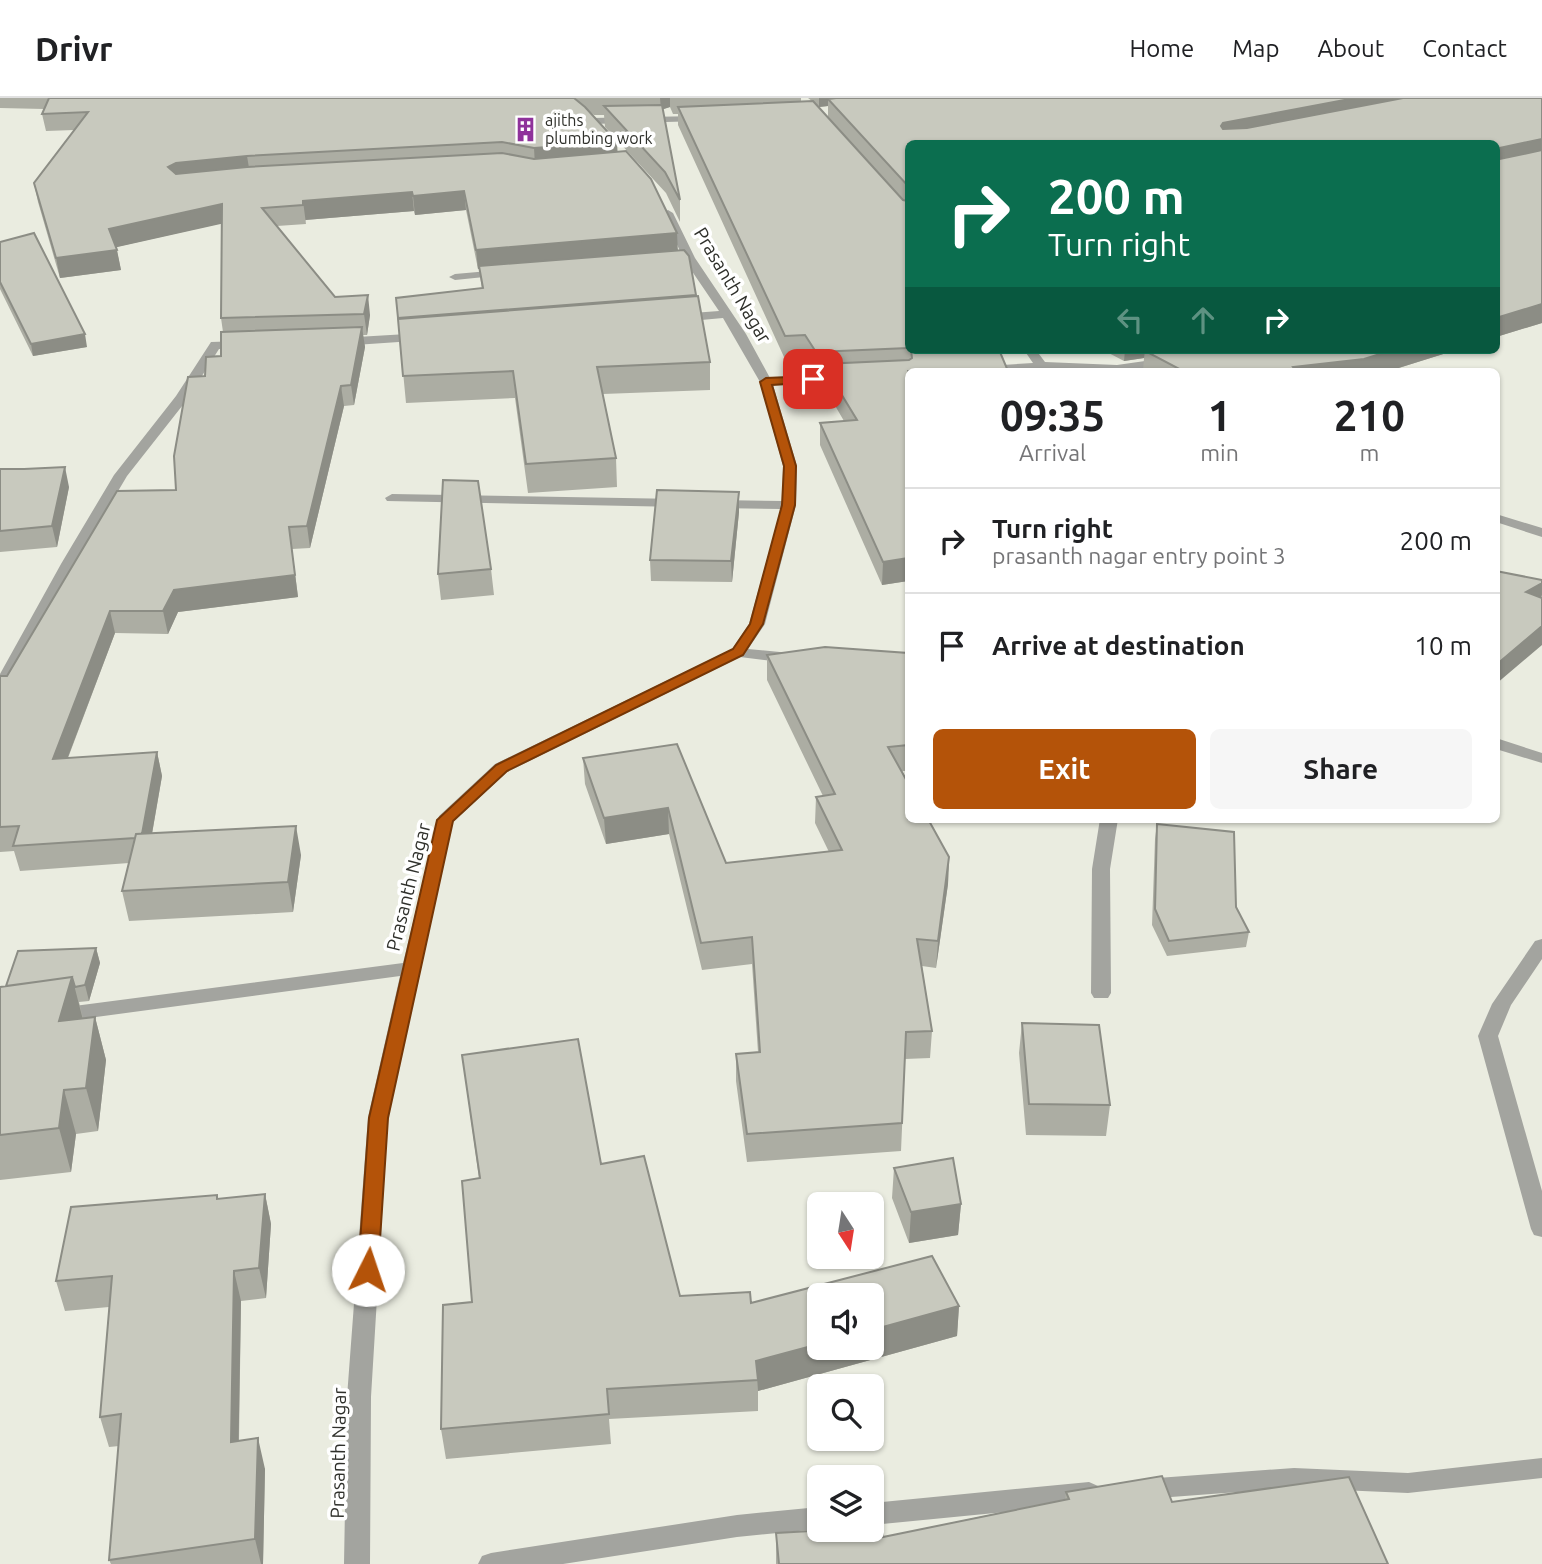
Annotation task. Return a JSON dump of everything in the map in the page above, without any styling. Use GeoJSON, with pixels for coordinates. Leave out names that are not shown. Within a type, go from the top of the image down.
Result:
{"type":"FeatureCollection","features":[{"type":"Feature","properties":{"kind":"street"},"geometry":{"type":"LineString","coordinates":[[607,138],[587,118],[717,119]]}},
{"type":"Feature","properties":{"kind":"street","name":"Prasanth Nagar"},"geometry":{"type":"LineString","coordinates":[[357,1564],[359,1397],[378,1118],[445,820],[501,768],[738,652],[757,624],[789,505],[790,466],[766,382],[726,314],[682,259],[659,195]]}},
{"type":"Feature","properties":{"kind":"street"},"geometry":{"type":"LineString","coordinates":[[455,277],[510,272]]}},
{"type":"Feature","properties":{"kind":"street"},"geometry":{"type":"LineString","coordinates":[[671,319],[726,314]]}},
{"type":"Feature","properties":{"kind":"street"},"geometry":{"type":"LineString","coordinates":[[325,343],[437,337]]}},
{"type":"Feature","properties":{"kind":"street"},"geometry":{"type":"LineString","coordinates":[[0,689],[68,564],[121,475],[181,398],[215,345],[261,345]]}},
{"type":"Feature","properties":{"kind":"street"},"geometry":{"type":"LineString","coordinates":[[1033,354],[1041,366]]}},
{"type":"Feature","properties":{"kind":"street"},"geometry":{"type":"LineString","coordinates":[[1124,368],[1183,360]]}},
{"type":"Feature","properties":{"kind":"street"},"geometry":{"type":"LineString","coordinates":[[1013,368],[1092,368]]}},
{"type":"Feature","properties":{"kind":"street"},"geometry":{"type":"LineString","coordinates":[[766,382],[856,377]]}},
{"type":"Feature","properties":{"kind":"street"},"geometry":{"type":"LineString","coordinates":[[392,498],[789,505]]}},
{"type":"Feature","properties":{"kind":"street"},"geometry":{"type":"LineString","coordinates":[[1500,519],[1542,533]]}},
{"type":"Feature","properties":{"kind":"street"},"geometry":{"type":"LineString","coordinates":[[738,652],[805,659]]}},
{"type":"Feature","properties":{"kind":"street"},"geometry":{"type":"LineString","coordinates":[[1500,744],[1542,758]]}},
{"type":"Feature","properties":{"kind":"street"},"geometry":{"type":"LineString","coordinates":[[1101,993],[1101,869],[1108,823]]}},
{"type":"Feature","properties":{"kind":"street"},"geometry":{"type":"LineString","coordinates":[[1542,944],[1502,1004],[1488,1036],[1542,1229]]}},
{"type":"Feature","properties":{"kind":"street"},"geometry":{"type":"LineString","coordinates":[[41,1017],[410,968]]}},
{"type":"Feature","properties":{"kind":"street"},"geometry":{"type":"LineString","coordinates":[[884,1513],[1114,1491],[1294,1478],[1408,1483],[1542,1468]]}},
{"type":"Feature","properties":{"kind":"street"},"geometry":{"type":"LineString","coordinates":[[491,1564],[737,1526],[807,1519]]}},
{"type":"Feature","properties":{"kind":"building"},"geometry":{"type":"Polygon","coordinates":[[[49,98],[574,98],[617,142],[534,148],[502,142],[247,156],[176,163],[168,167],[176,174],[247,167],[502,153],[534,159],[626,151],[651,179],[677,233],[476,250],[464,191],[413,196],[412,192],[303,201],[303,205],[262,208],[335,297],[368,295],[364,314],[221,318],[222,204],[109,229],[117,250],[56,258],[34,183],[88,112],[42,114],[49,98]]]}},
{"type":"Feature","properties":{"kind":"building"},"geometry":{"type":"Polygon","coordinates":[[[1355,98],[1223,123],[1223,129],[1247,128],[1403,98],[1542,98],[1542,139],[1500,148],[1500,140],[905,140],[905,183],[828,99],[1355,98]]]}},
{"type":"Feature","properties":{"kind":"building"},"geometry":{"type":"Polygon","coordinates":[[[813,101],[905,200],[905,348],[816,352],[805,335],[785,336],[678,107],[813,101]]]}},
{"type":"Feature","properties":{"kind":"building"},"geometry":{"type":"Polygon","coordinates":[[[662,105],[680,200],[665,172],[604,106],[662,105]]]}},
{"type":"Feature","properties":{"kind":"building"},"geometry":{"type":"Polygon","coordinates":[[[1542,150],[1542,304],[1500,317],[1500,159],[1542,150]]]}},
{"type":"Feature","properties":{"kind":"building"},"geometry":{"type":"Polygon","coordinates":[[[34,233],[85,334],[31,344],[0,282],[0,242],[34,233]]]}},
{"type":"Feature","properties":{"kind":"building"},"geometry":{"type":"Polygon","coordinates":[[[684,250],[689,256],[696,295],[398,318],[396,298],[483,288],[479,266],[684,250]]]}},
{"type":"Feature","properties":{"kind":"building"},"geometry":{"type":"Polygon","coordinates":[[[698,296],[710,362],[597,367],[616,458],[526,464],[513,371],[403,376],[398,319],[698,296]]]}},
{"type":"Feature","properties":{"kind":"building"},"geometry":{"type":"Polygon","coordinates":[[[362,327],[351,385],[341,386],[307,526],[289,527],[295,575],[174,590],[163,611],[110,611],[53,759],[157,752],[142,834],[136,834],[135,838],[13,846],[19,826],[0,827],[0,676],[7,676],[117,491],[176,490],[174,456],[188,377],[205,376],[206,357],[221,356],[221,332],[362,327]]]}},
{"type":"Feature","properties":{"kind":"building"},"geometry":{"type":"Polygon","coordinates":[[[912,354],[1001,354],[1007,368],[905,368],[905,558],[883,562],[820,423],[857,420],[823,364],[912,358],[912,354]]]}},
{"type":"Feature","properties":{"kind":"building"},"geometry":{"type":"Polygon","coordinates":[[[1151,354],[1380,354],[1364,359],[1294,368],[1177,368],[1151,354]]]}},
{"type":"Feature","properties":{"kind":"building"},"geometry":{"type":"Polygon","coordinates":[[[65,467],[52,526],[0,531],[0,469],[65,467]]]}},
{"type":"Feature","properties":{"kind":"building"},"geometry":{"type":"Polygon","coordinates":[[[443,480],[478,481],[491,569],[438,574],[443,480]]]}},
{"type":"Feature","properties":{"kind":"building"},"geometry":{"type":"Polygon","coordinates":[[[657,490],[739,492],[731,561],[650,560],[657,490]]]}},
{"type":"Feature","properties":{"kind":"building"},"geometry":{"type":"Polygon","coordinates":[[[1500,572],[1542,580],[1542,583],[1526,592],[1542,598],[1542,626],[1500,662],[1500,572]]]}},
{"type":"Feature","properties":{"kind":"building"},"geometry":{"type":"Polygon","coordinates":[[[825,647],[905,653],[905,745],[888,747],[905,778],[905,823],[930,823],[949,857],[938,941],[917,939],[932,1031],[906,1032],[902,1123],[747,1134],[736,1054],[760,1052],[752,937],[701,943],[668,808],[604,818],[583,758],[677,744],[726,863],[842,850],[816,797],[835,794],[767,655],[825,647]]]}},
{"type":"Feature","properties":{"kind":"building"},"geometry":{"type":"Polygon","coordinates":[[[1157,824],[1234,832],[1236,907],[1249,932],[1169,941],[1155,909],[1157,824]]]}},
{"type":"Feature","properties":{"kind":"building"},"geometry":{"type":"Polygon","coordinates":[[[296,826],[288,882],[122,891],[136,834],[296,826]]]}},
{"type":"Feature","properties":{"kind":"building"},"geometry":{"type":"Polygon","coordinates":[[[96,948],[85,985],[75,987],[72,977],[6,986],[18,951],[96,948]]]}},
{"type":"Feature","properties":{"kind":"building"},"geometry":{"type":"Polygon","coordinates":[[[72,977],[59,1021],[95,1017],[86,1088],[64,1090],[59,1128],[0,1135],[0,987],[72,977]]]}},
{"type":"Feature","properties":{"kind":"building"},"geometry":{"type":"Polygon","coordinates":[[[1022,1023],[1099,1025],[1110,1105],[1029,1104],[1022,1023]]]}},
{"type":"Feature","properties":{"kind":"building"},"geometry":{"type":"Polygon","coordinates":[[[578,1039],[601,1164],[644,1156],[680,1296],[750,1292],[751,1303],[807,1288],[807,1347],[756,1361],[758,1380],[607,1389],[609,1414],[441,1429],[443,1305],[472,1302],[462,1181],[480,1178],[462,1055],[578,1039]]]}},
{"type":"Feature","properties":{"kind":"building"},"geometry":{"type":"Polygon","coordinates":[[[953,1158],[961,1204],[911,1212],[894,1168],[953,1158]]]}},
{"type":"Feature","properties":{"kind":"building"},"geometry":{"type":"Polygon","coordinates":[[[265,1194],[259,1268],[234,1271],[231,1442],[258,1438],[255,1539],[109,1560],[121,1414],[100,1417],[112,1276],[56,1281],[71,1207],[217,1195],[217,1199],[265,1194]]]}},
{"type":"Feature","properties":{"kind":"building"},"geometry":{"type":"Polygon","coordinates":[[[932,1256],[959,1306],[884,1327],[884,1283],[828,1283],[932,1256]]]}},
{"type":"Feature","properties":{"kind":"building"},"geometry":{"type":"Polygon","coordinates":[[[1162,1476],[1172,1502],[1349,1477],[1388,1564],[779,1564],[776,1533],[807,1531],[807,1542],[884,1542],[884,1537],[1069,1499],[1066,1492],[1162,1476]]]}},
{"type":"Feature","properties":{"kind":"place","name":"ajiths plumbing work"},"geometry":{"type":"Point","coordinates":[525,129]}},
{"type":"Feature","properties":{"kind":"route"},"geometry":{"type":"LineString","coordinates":[[368,1270],[378,1118],[445,820],[501,768],[738,652],[757,624],[789,505],[790,466],[766,382],[813,379]]}}]}
